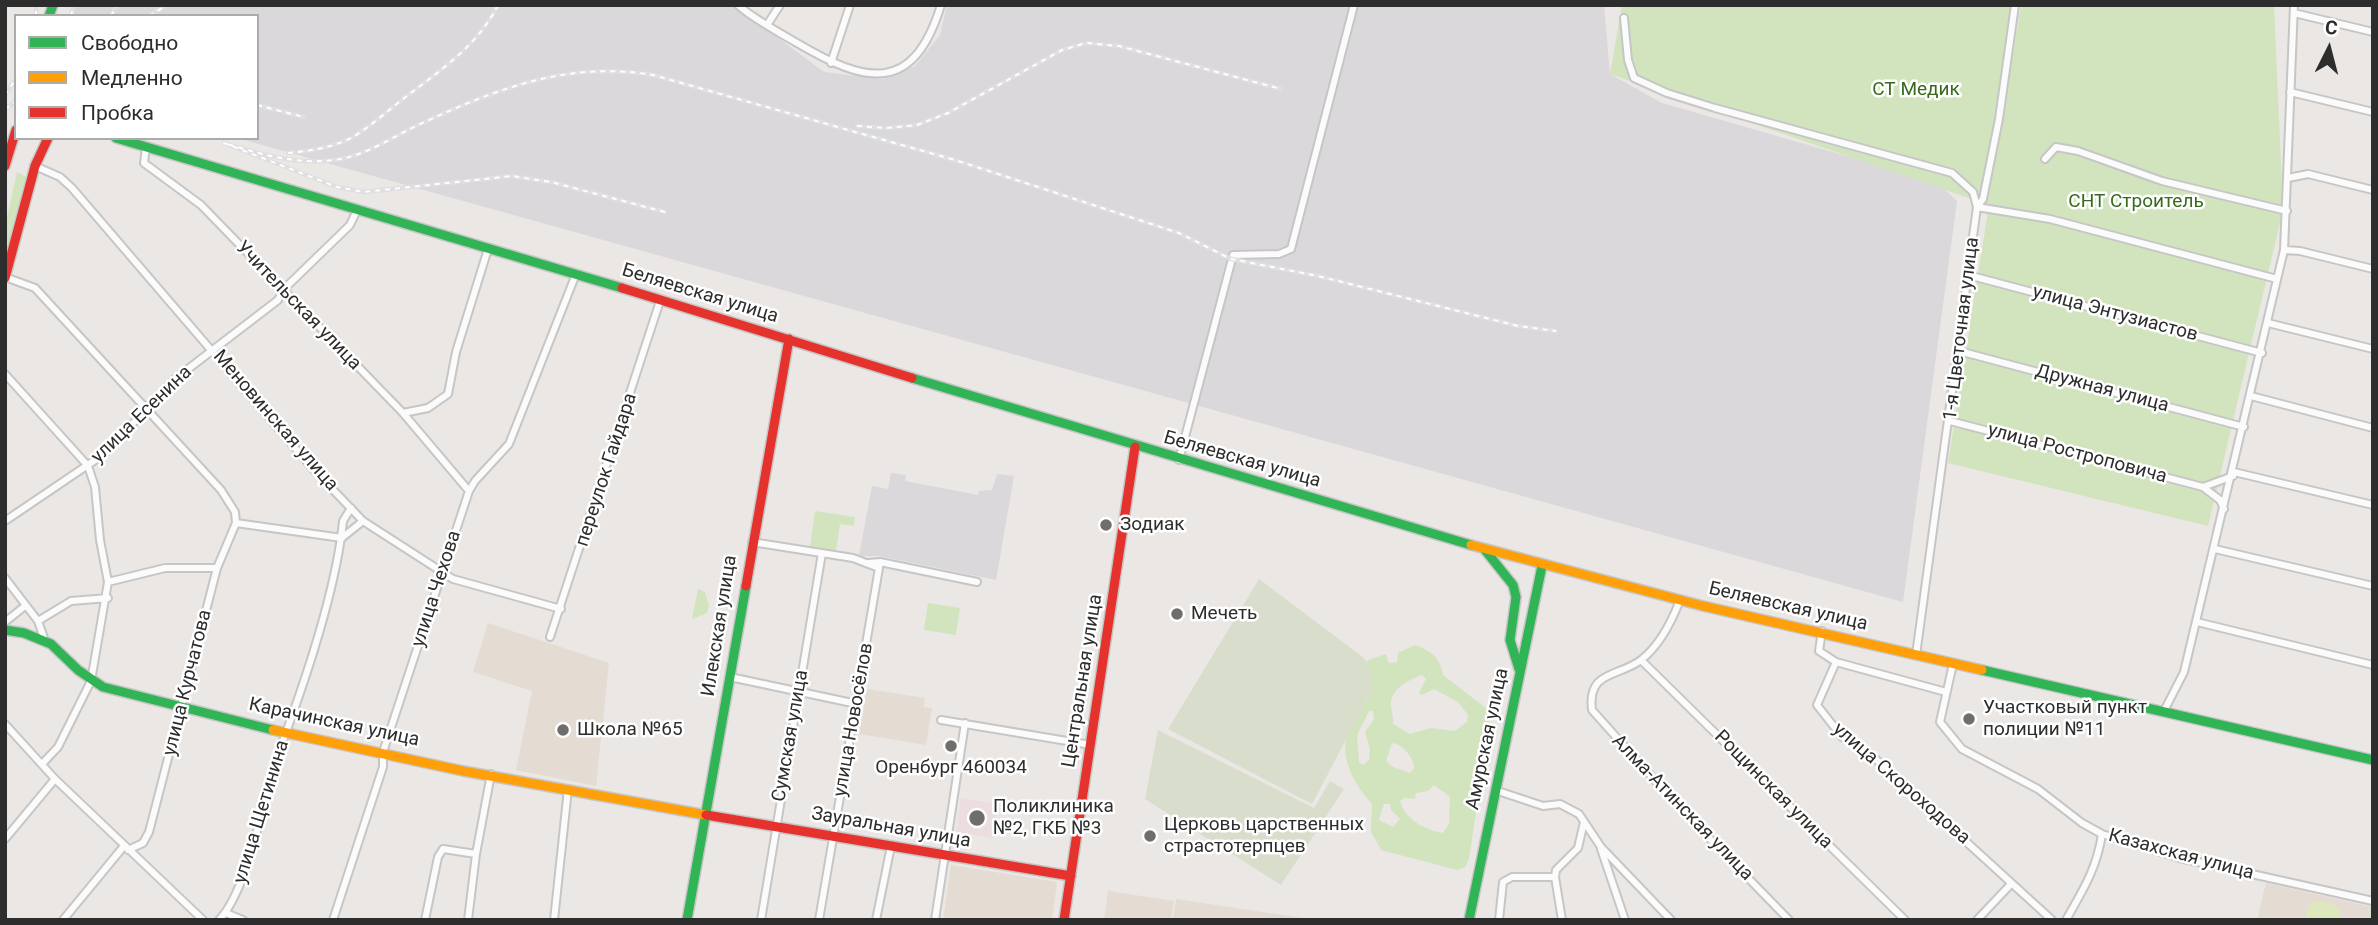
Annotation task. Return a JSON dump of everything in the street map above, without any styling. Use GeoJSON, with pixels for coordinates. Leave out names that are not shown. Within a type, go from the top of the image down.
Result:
{"type":"FeatureCollection","features":[{"type":"Feature","properties":{"kind":"main road"},"geometry":{"type":"LineString","coordinates":[[5,166],[14,137]]}},
{"type":"Feature","properties":{"kind":"main road"},"geometry":{"type":"LineString","coordinates":[[5,277],[35,166],[47,140]]}},
{"type":"Feature","properties":{"kind":"main road","name":"Беляевская улица"},"geometry":{"type":"LineString","coordinates":[[123,140],[576,274],[1179,460],[1542,566],[2373,760]]}},
{"type":"Feature","properties":{"kind":"main road","name":"Илекская улица"},"geometry":{"type":"LineString","coordinates":[[687,920],[789,339]]}},
{"type":"Feature","properties":{"kind":"main road","name":"Центральная улица"},"geometry":{"type":"LineString","coordinates":[[1064,920],[1136,447]]}},
{"type":"Feature","properties":{"kind":"main road"},"geometry":{"type":"LineString","coordinates":[[1486,550],[1513,585],[1516,597],[1510,640],[1520,673]]}},
{"type":"Feature","properties":{"kind":"main road","name":"Амурская улица"},"geometry":{"type":"LineString","coordinates":[[1469,920],[1542,566]]}},
{"type":"Feature","properties":{"kind":"main road"},"geometry":{"type":"LineString","coordinates":[[5,630],[44,638]]}},
{"type":"Feature","properties":{"kind":"main road","name":"Карачинская улица"},"geometry":{"type":"LineString","coordinates":[[44,638],[91,681],[132,695],[383,752],[705,815]]}},
{"type":"Feature","properties":{"kind":"main road","name":"Зауральная улица"},"geometry":{"type":"LineString","coordinates":[[705,815],[1070,876]]}},
{"type":"Feature","properties":{"kind":"street"},"geometry":{"type":"LineString","coordinates":[[738,5],[831,63],[858,74],[887,73],[910,61],[932,35],[941,5]]}},
{"type":"Feature","properties":{"kind":"street"},"geometry":{"type":"LineString","coordinates":[[767,25],[780,5]]}},
{"type":"Feature","properties":{"kind":"street"},"geometry":{"type":"LineString","coordinates":[[831,63],[850,5]]}},
{"type":"Feature","properties":{"kind":"street"},"geometry":{"type":"LineString","coordinates":[[1179,460],[1233,256],[1279,254],[1291,249],[1354,5]]}},
{"type":"Feature","properties":{"kind":"street","name":"1-я Цветочная улица"},"geometry":{"type":"LineString","coordinates":[[1916,655],[1950,421],[1977,207],[1983,199],[1999,119],[2015,5]]}},
{"type":"Feature","properties":{"kind":"street"},"geometry":{"type":"LineString","coordinates":[[2164,711],[2184,672],[2262,354],[2284,250],[2294,9],[2373,32]]}},
{"type":"Feature","properties":{"kind":"street"},"geometry":{"type":"LineString","coordinates":[[1624,18],[1628,60],[1634,78],[1667,93],[1952,173],[1973,192],[1977,207],[2050,219],[2277,279]]}},
{"type":"Feature","properties":{"kind":"street"},"geometry":{"type":"LineString","coordinates":[[2290,92],[2373,112]]}},
{"type":"Feature","properties":{"kind":"street","name":"Учительская улица"},"geometry":{"type":"LineString","coordinates":[[146,147],[144,163],[201,205],[403,413],[469,491]]}},
{"type":"Feature","properties":{"kind":"street"},"geometry":{"type":"LineString","coordinates":[[2045,159],[2056,147],[2078,151],[2162,180],[2287,211]]}},
{"type":"Feature","properties":{"kind":"street","name":"Меновинская улица"},"geometry":{"type":"LineString","coordinates":[[35,166],[60,177],[72,188],[214,350],[314,470],[363,521],[453,579],[561,609]]}},
{"type":"Feature","properties":{"kind":"street"},"geometry":{"type":"LineString","coordinates":[[2288,178],[2308,174],[2373,190]]}},
{"type":"Feature","properties":{"kind":"street","name":"улица Есенина"},"geometry":{"type":"LineString","coordinates":[[5,521],[88,466],[147,412],[175,379],[278,300],[283,290],[350,225],[357,211]]}},
{"type":"Feature","properties":{"kind":"street"},"geometry":{"type":"LineString","coordinates":[[403,413],[428,408],[448,394],[456,352],[488,250]]}},
{"type":"Feature","properties":{"kind":"street"},"geometry":{"type":"LineString","coordinates":[[2284,250],[2300,251],[2373,269]]}},
{"type":"Feature","properties":{"kind":"street","name":"улица Чехова"},"geometry":{"type":"LineString","coordinates":[[333,920],[383,767],[383,752],[469,491],[509,444],[576,274]]}},
{"type":"Feature","properties":{"kind":"street","name":"улица Энтузиастов"},"geometry":{"type":"LineString","coordinates":[[1968,275],[2262,354]]}},
{"type":"Feature","properties":{"kind":"street"},"geometry":{"type":"LineString","coordinates":[[5,277],[35,288],[220,490],[235,512],[236,523],[342,538],[363,521]]}},
{"type":"Feature","properties":{"kind":"street","name":"переулок Гайдара"},"geometry":{"type":"LineString","coordinates":[[550,637],[660,301]]}},
{"type":"Feature","properties":{"kind":"street"},"geometry":{"type":"LineString","coordinates":[[2268,323],[2373,349]]}},
{"type":"Feature","properties":{"kind":"street","name":"Дружная улица"},"geometry":{"type":"LineString","coordinates":[[1959,351],[2244,427]]}},
{"type":"Feature","properties":{"kind":"street"},"geometry":{"type":"LineString","coordinates":[[5,374],[88,466],[95,487],[100,540],[108,582],[108,598],[91,681],[58,747],[43,764]]}},
{"type":"Feature","properties":{"kind":"street"},"geometry":{"type":"LineString","coordinates":[[2251,396],[2373,428]]}},
{"type":"Feature","properties":{"kind":"street","name":"улица Ростроповича"},"geometry":{"type":"LineString","coordinates":[[1950,421],[2203,487]]}},
{"type":"Feature","properties":{"kind":"street"},"geometry":{"type":"LineString","coordinates":[[2224,510],[2220,500],[2203,487],[2233,474],[2373,505]]}},
{"type":"Feature","properties":{"kind":"street","name":"улица Щетинина"},"geometry":{"type":"LineString","coordinates":[[219,920],[236,896],[309,665],[342,538],[343,521],[351,508]]}},
{"type":"Feature","properties":{"kind":"street","name":"улица Курчатова"},"geometry":{"type":"LineString","coordinates":[[140,861],[183,706],[217,568],[236,523]]}},
{"type":"Feature","properties":{"kind":"street"},"geometry":{"type":"LineString","coordinates":[[752,542],[977,582]]}},
{"type":"Feature","properties":{"kind":"street"},"geometry":{"type":"LineString","coordinates":[[2215,549],[2373,586]]}},
{"type":"Feature","properties":{"kind":"street","name":"Сумская улица"},"geometry":{"type":"LineString","coordinates":[[761,920],[822,553]]}},
{"type":"Feature","properties":{"kind":"street","name":"улица Новосёлов"},"geometry":{"type":"LineString","coordinates":[[819,920],[880,565]]}},
{"type":"Feature","properties":{"kind":"street"},"geometry":{"type":"LineString","coordinates":[[108,582],[165,568],[217,568]]}},
{"type":"Feature","properties":{"kind":"street","name":"Карачинская улица"},"geometry":{"type":"LineString","coordinates":[[5,578],[38,621],[44,638]]}},
{"type":"Feature","properties":{"kind":"street"},"geometry":{"type":"LineString","coordinates":[[38,621],[71,601],[108,598]]}},
{"type":"Feature","properties":{"kind":"street"},"geometry":{"type":"LineString","coordinates":[[1641,660],[1672,622],[1680,600]]}},
{"type":"Feature","properties":{"kind":"street"},"geometry":{"type":"LineString","coordinates":[[5,622],[25,606]]}},
{"type":"Feature","properties":{"kind":"street"},"geometry":{"type":"LineString","coordinates":[[2197,622],[2373,665]]}},
{"type":"Feature","properties":{"kind":"street"},"geometry":{"type":"LineString","coordinates":[[1822,631],[1819,651],[1836,662],[1945,692],[1953,664]]}},
{"type":"Feature","properties":{"kind":"street","name":"Алма-Атинская улица"},"geometry":{"type":"LineString","coordinates":[[1641,660],[1610,673],[1594,689],[1591,698],[1598,720],[1789,920]]}},
{"type":"Feature","properties":{"kind":"street","name":"Рощинская улица"},"geometry":{"type":"LineString","coordinates":[[1641,660],[1905,920]]}},
{"type":"Feature","properties":{"kind":"street","name":"улица Скороходова"},"geometry":{"type":"LineString","coordinates":[[1836,662],[1817,705],[1842,737],[1870,754],[2052,920]]}},
{"type":"Feature","properties":{"kind":"street"},"geometry":{"type":"LineString","coordinates":[[730,677],[857,704]]}},
{"type":"Feature","properties":{"kind":"street","name":"Казахская улица"},"geometry":{"type":"LineString","coordinates":[[1945,692],[1940,722],[1962,749],[2038,789],[2082,823],[2102,834],[2180,858],[2373,901]]}},
{"type":"Feature","properties":{"kind":"street"},"geometry":{"type":"LineString","coordinates":[[941,720],[1091,745]]}},
{"type":"Feature","properties":{"kind":"street"},"geometry":{"type":"LineString","coordinates":[[935,920],[965,723]]}},
{"type":"Feature","properties":{"kind":"street"},"geometry":{"type":"LineString","coordinates":[[5,724],[55,779],[203,920]]}},
{"type":"Feature","properties":{"kind":"street"},"geometry":{"type":"LineString","coordinates":[[468,920],[476,854],[491,774]]}},
{"type":"Feature","properties":{"kind":"street"},"geometry":{"type":"LineString","coordinates":[[5,839],[55,779]]}},
{"type":"Feature","properties":{"kind":"street"},"geometry":{"type":"LineString","coordinates":[[554,920],[568,789]]}},
{"type":"Feature","properties":{"kind":"street"},"geometry":{"type":"LineString","coordinates":[[1495,790],[1543,806],[1560,804],[1578,814],[1601,847],[1671,920]]}},
{"type":"Feature","properties":{"kind":"street"},"geometry":{"type":"LineString","coordinates":[[1562,920],[1556,870],[1578,848],[1585,821]]}},
{"type":"Feature","properties":{"kind":"street"},"geometry":{"type":"LineString","coordinates":[[2066,920],[2089,883],[2099,857],[2102,834]]}},
{"type":"Feature","properties":{"kind":"street"},"geometry":{"type":"LineString","coordinates":[[63,920],[126,848],[143,843]]}},
{"type":"Feature","properties":{"kind":"street"},"geometry":{"type":"LineString","coordinates":[[876,920],[891,846]]}},
{"type":"Feature","properties":{"kind":"street"},"geometry":{"type":"LineString","coordinates":[[1601,847],[1625,920]]}},
{"type":"Feature","properties":{"kind":"street"},"geometry":{"type":"LineString","coordinates":[[425,920],[438,857],[443,849],[476,854]]}},
{"type":"Feature","properties":{"kind":"street"},"geometry":{"type":"LineString","coordinates":[[1499,920],[1503,882],[1512,877],[1555,877]]}},
{"type":"Feature","properties":{"kind":"street"},"geometry":{"type":"LineString","coordinates":[[1978,920],[2011,884]]}},
{"type":"Feature","properties":{"kind":"street"},"geometry":{"type":"LineString","coordinates":[[226,913],[243,920]]}},
{"type":"Feature","properties":{"kind":"shaded area"},"geometry":{"type":"Polygon","coordinates":[[[73,5],[734,5],[824,72],[883,79],[915,66],[940,35],[947,5],[1604,5],[1610,74],[1662,103],[1937,182],[1957,201],[1903,602],[244,140],[259,140],[259,14],[71,14],[73,5]]]}},
{"type":"Feature","properties":{"kind":"shaded area"},"geometry":{"type":"Polygon","coordinates":[[[891,473],[906,475],[905,481],[978,495],[979,491],[992,490],[997,474],[1014,476],[996,580],[879,556],[859,556],[872,486],[888,489],[891,473]]]}},
{"type":"Feature","properties":{"kind":"shaded area","name":"Школа №65"},"geometry":{"type":"Polygon","coordinates":[[[488,623],[609,663],[596,786],[516,770],[532,691],[473,672],[488,623]]]}},
{"type":"Feature","properties":{"kind":"shaded area"},"geometry":{"type":"Polygon","coordinates":[[[867,689],[925,698],[924,707],[932,708],[926,745],[859,734],[867,689]]]}},
{"type":"Feature","properties":{"kind":"shaded area","name":"Поликлиника №2, ГКБ №3"},"geometry":{"type":"Polygon","coordinates":[[[961,798],[998,804],[993,838],[956,832],[961,798]]]}},
{"type":"Feature","properties":{"kind":"shaded area"},"geometry":{"type":"Polygon","coordinates":[[[951,865],[1057,882],[1052,920],[943,920],[951,865]]]}},
{"type":"Feature","properties":{"kind":"shaded area"},"geometry":{"type":"Polygon","coordinates":[[[2266,883],[2373,907],[2373,920],[2257,920],[2266,883]]]}},
{"type":"Feature","properties":{"kind":"shaded area"},"geometry":{"type":"Polygon","coordinates":[[[1108,891],[1174,901],[1171,920],[1104,920],[1108,891]]]}},
{"type":"Feature","properties":{"kind":"shaded area"},"geometry":{"type":"Polygon","coordinates":[[[1176,899],[1316,920],[1173,920],[1176,899]]]}},
{"type":"Feature","properties":{"kind":"green space","name":"СНТ Строитель"},"geometry":{"type":"Polygon","coordinates":[[[1622,5],[2013,5],[1997,134],[2000,135],[2021,5],[2274,5],[2283,210],[2208,526],[1948,463],[1989,205],[1610,74],[1622,5]]]}},
{"type":"Feature","properties":{"kind":"green space"},"geometry":{"type":"Polygon","coordinates":[[[17,172],[26,177],[5,254],[5,226],[17,172]]]}},
{"type":"Feature","properties":{"kind":"green space"},"geometry":{"type":"Polygon","coordinates":[[[815,511],[855,517],[854,526],[840,524],[836,551],[810,547],[815,511]]]}},
{"type":"Feature","properties":{"kind":"green space"},"geometry":{"type":"Polygon","coordinates":[[[1259,579],[1364,658],[1372,673],[1373,689],[1312,804],[1168,729],[1259,579]]]}},
{"type":"Feature","properties":{"kind":"green space"},"geometry":{"type":"Polygon","coordinates":[[[698,589],[705,592],[709,605],[707,613],[692,619],[698,589]]]}},
{"type":"Feature","properties":{"kind":"green space"},"geometry":{"type":"Polygon","coordinates":[[[928,603],[960,608],[956,635],[924,630],[928,603]]]}},
{"type":"Feature","properties":{"kind":"green space"},"geometry":{"type":"Polygon","coordinates":[[[1415,645],[1431,653],[1440,664],[1443,675],[1491,712],[1469,859],[1465,867],[1457,870],[1381,850],[1371,832],[1372,804],[1361,791],[1348,766],[1346,740],[1366,703],[1372,685],[1366,661],[1386,654],[1389,663],[1397,662],[1398,653],[1415,645]],[[1422,675],[1403,684],[1396,691],[1391,703],[1393,724],[1410,734],[1431,728],[1455,731],[1467,722],[1468,715],[1458,702],[1434,689],[1422,695],[1419,693],[1426,679],[1422,675]],[[1369,711],[1357,735],[1359,762],[1363,765],[1369,760],[1370,749],[1365,732],[1374,719],[1373,711],[1369,711]],[[1392,743],[1386,761],[1393,767],[1410,773],[1414,768],[1407,752],[1392,743]],[[1434,785],[1428,791],[1416,793],[1415,799],[1405,798],[1400,801],[1406,813],[1422,826],[1443,833],[1449,824],[1450,797],[1434,785]],[[1384,804],[1379,820],[1393,827],[1400,819],[1391,810],[1390,804],[1384,804]]]}},
{"type":"Feature","properties":{"kind":"green space"},"geometry":{"type":"Polygon","coordinates":[[[1158,730],[1314,808],[1330,781],[1344,789],[1281,885],[1145,799],[1158,730]]]}},
{"type":"Feature","properties":{"kind":"green space"},"geometry":{"type":"Polygon","coordinates":[[[2319,901],[2335,905],[2340,910],[2341,920],[2304,920],[2311,903],[2319,901]]]}},
{"type":"Feature","properties":{"kind":"railway"},"geometry":{"type":"LineString","coordinates":[[36,5],[36,14]]}},
{"type":"Feature","properties":{"kind":"railway"},"geometry":{"type":"LineString","coordinates":[[72,14],[74,5]]}},
{"type":"Feature","properties":{"kind":"railway"},"geometry":{"type":"LineString","coordinates":[[112,14],[117,5]]}},
{"type":"Feature","properties":{"kind":"railway"},"geometry":{"type":"LineString","coordinates":[[152,14],[167,5]]}},
{"type":"Feature","properties":{"kind":"railway"},"geometry":{"type":"LineString","coordinates":[[288,153],[336,144],[364,130],[468,46],[498,5]]}},
{"type":"Feature","properties":{"kind":"railway"},"geometry":{"type":"LineString","coordinates":[[857,126],[886,128],[917,125],[948,113],[1062,50],[1086,43],[1119,46],[1281,89]]}},
{"type":"Feature","properties":{"kind":"railway"},"geometry":{"type":"LineString","coordinates":[[665,212],[551,182],[512,176],[364,192],[337,187],[224,143],[292,160],[334,160],[359,154],[482,97],[537,80],[594,72],[653,75],[955,160],[1179,233],[1231,259],[1318,276],[1518,326],[1556,331]]}},
{"type":"Feature","properties":{"kind":"railway"},"geometry":{"type":"LineString","coordinates":[[5,95],[14,82]]}},
{"type":"Feature","properties":{"kind":"railway"},"geometry":{"type":"LineString","coordinates":[[5,109],[14,103]]}},
{"type":"Feature","properties":{"kind":"railway"},"geometry":{"type":"LineString","coordinates":[[259,106],[304,117]]}},
{"type":"Feature","properties":{"kind":"traffic: fast"},"geometry":{"type":"LineString","coordinates":[[50,14],[53,5]]}},
{"type":"Feature","properties":{"kind":"traffic: fast"},"geometry":{"type":"LineString","coordinates":[[123,140],[622,288]]}},
{"type":"Feature","properties":{"kind":"traffic: fast"},"geometry":{"type":"LineString","coordinates":[[912,378],[1471,545]]}},
{"type":"Feature","properties":{"kind":"traffic: fast"},"geometry":{"type":"LineString","coordinates":[[1485,550],[1513,585],[1516,597],[1510,640],[1519,669]]}},
{"type":"Feature","properties":{"kind":"traffic: fast"},"geometry":{"type":"LineString","coordinates":[[1469,920],[1542,566]]}},
{"type":"Feature","properties":{"kind":"traffic: fast"},"geometry":{"type":"LineString","coordinates":[[687,920],[746,586]]}},
{"type":"Feature","properties":{"kind":"traffic: fast"},"geometry":{"type":"LineString","coordinates":[[5,630],[24,633],[51,644],[78,670],[103,687],[273,730]]}},
{"type":"Feature","properties":{"kind":"traffic: fast"},"geometry":{"type":"LineString","coordinates":[[1982,670],[2373,760]]}},
{"type":"Feature","properties":{"kind":"traffic: slow"},"geometry":{"type":"LineString","coordinates":[[1471,545],[1703,606],[1982,670]]}},
{"type":"Feature","properties":{"kind":"traffic: slow"},"geometry":{"type":"LineString","coordinates":[[273,730],[463,771],[706,815]]}},
{"type":"Feature","properties":{"kind":"traffic: jam"},"geometry":{"type":"LineString","coordinates":[[5,166],[14,137]]}},
{"type":"Feature","properties":{"kind":"traffic: jam"},"geometry":{"type":"LineString","coordinates":[[5,278],[35,166],[47,140]]}},
{"type":"Feature","properties":{"kind":"traffic: jam"},"geometry":{"type":"LineString","coordinates":[[622,288],[912,378]]}},
{"type":"Feature","properties":{"kind":"traffic: jam"},"geometry":{"type":"LineString","coordinates":[[746,586],[789,339]]}},
{"type":"Feature","properties":{"kind":"traffic: jam"},"geometry":{"type":"LineString","coordinates":[[1064,920],[1135,447]]}},
{"type":"Feature","properties":{"kind":"traffic: jam"},"geometry":{"type":"LineString","coordinates":[[706,815],[1071,876]]}},
{"type":"Feature","properties":{"kind":"place","name":"Зодиак"},"geometry":{"type":"Point","coordinates":[1106,525]}},
{"type":"Feature","properties":{"kind":"place","name":"Мечеть"},"geometry":{"type":"Point","coordinates":[1177,614]}},
{"type":"Feature","properties":{"kind":"place","name":"Участковый пункт полиции №11"},"geometry":{"type":"Point","coordinates":[1969,719]}},
{"type":"Feature","properties":{"kind":"place","name":"Школа №65"},"geometry":{"type":"Point","coordinates":[563,730]}},
{"type":"Feature","properties":{"kind":"place","name":"Оренбург 460034"},"geometry":{"type":"Point","coordinates":[951,746]}},
{"type":"Feature","properties":{"kind":"place","name":"Поликлиника №2, ГКБ №3"},"geometry":{"type":"Point","coordinates":[977,818]}},
{"type":"Feature","properties":{"kind":"place","name":"Церковь царственных страстотерпцев"},"geometry":{"type":"Point","coordinates":[1150,836]}},
{"type":"Feature","properties":{"kind":"park label","name":"СТ Медик"},"geometry":{"type":"Point","coordinates":[1916,90]}}]}
